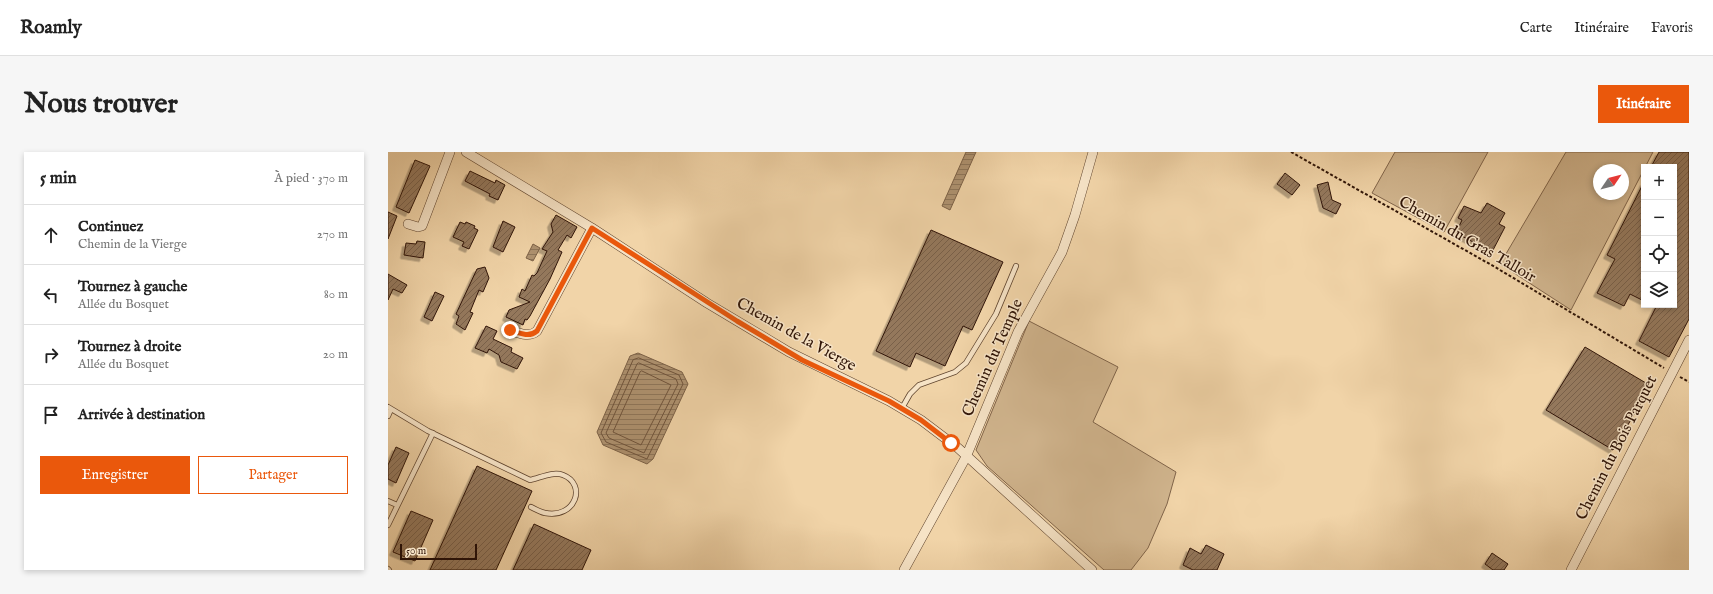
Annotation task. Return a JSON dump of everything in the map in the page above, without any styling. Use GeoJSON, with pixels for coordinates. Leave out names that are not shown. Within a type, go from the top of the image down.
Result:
{"type":"FeatureCollection","features":[{"type":"Feature","properties":{"kind":"street"},"geometry":{"type":"LineString","coordinates":[[408,224],[418,227],[422,226],[450,152]]}},
{"type":"Feature","properties":{"kind":"street","name":"Chemin de la Vierge"},"geometry":{"type":"LineString","coordinates":[[466,152],[592,228],[707,302],[789,352],[902,408],[921,420],[966,457],[1092,570]]}},
{"type":"Feature","properties":{"kind":"street","name":"Chemin du Temple"},"geometry":{"type":"LineString","coordinates":[[904,570],[966,457],[1018,332],[1062,252],[1073,222],[1094,152]]}},
{"type":"Feature","properties":{"kind":"street"},"geometry":{"type":"LineString","coordinates":[[510,330],[528,336],[533,335],[537,331],[592,228]]}},
{"type":"Feature","properties":{"kind":"street","name":"Chemin du Bois Parquet"},"geometry":{"type":"LineString","coordinates":[[1571,570],[1689,340]]}},
{"type":"Feature","properties":{"kind":"lane"},"geometry":{"type":"LineString","coordinates":[[902,408],[910,394],[918,385],[955,372],[966,363],[996,314],[1016,266]]}},
{"type":"Feature","properties":{"kind":"lane"},"geometry":{"type":"LineString","coordinates":[[388,416],[390,408],[433,433],[530,480],[543,478],[551,474],[564,475],[572,483],[576,493],[574,504],[568,509],[558,514],[544,513],[531,507]]}},
{"type":"Feature","properties":{"kind":"lane"},"geometry":{"type":"LineString","coordinates":[[388,525],[433,433]]}},
{"type":"Feature","properties":{"kind":"lane"},"geometry":{"type":"LineString","coordinates":[[388,501],[397,505]]}},
{"type":"Feature","properties":{"kind":"path","name":"Chemin du Gras Talloir"},"geometry":{"type":"LineString","coordinates":[[1291,152],[1490,264],[1672,372]]}},
{"type":"Feature","properties":{"kind":"shaded area"},"geometry":{"type":"Polygon","coordinates":[[[1395,152],[1488,152],[1444,232],[1372,193],[1395,152]]]}},
{"type":"Feature","properties":{"kind":"shaded area"},"geometry":{"type":"Polygon","coordinates":[[[1566,152],[1653,152],[1647,164],[1641,164],[1641,175],[1629,198],[1629,164],[1593,164],[1593,200],[1628,200],[1571,310],[1500,264],[1566,152]]]}},
{"type":"Feature","properties":{"kind":"shaded area"},"geometry":{"type":"Polygon","coordinates":[[[1029,321],[1118,367],[1093,422],[1176,472],[1167,504],[1148,548],[1131,570],[1104,570],[987,466],[976,450],[1029,321]]]}},
{"type":"Feature","properties":{"kind":"water"},"geometry":{"type":"Polygon","coordinates":[[[966,152],[976,152],[950,210],[942,206],[966,152]]]}},
{"type":"Feature","properties":{"kind":"water"},"geometry":{"type":"Polygon","coordinates":[[[533,244],[540,248],[533,261],[526,258],[533,244]]]}},
{"type":"Feature","properties":{"kind":"water"},"geometry":{"type":"Polygon","coordinates":[[[638,353],[682,372],[688,384],[653,459],[647,464],[603,445],[597,432],[630,356],[638,353]]]}},
{"type":"Feature","properties":{"kind":"building"},"geometry":{"type":"Polygon","coordinates":[[[1659,152],[1689,152],[1689,319],[1669,357],[1639,341],[1656,308],[1677,308],[1677,164],[1653,164],[1659,152]]]}},
{"type":"Feature","properties":{"kind":"building"},"geometry":{"type":"Polygon","coordinates":[[[415,160],[430,166],[409,213],[396,207],[415,160]]]}},
{"type":"Feature","properties":{"kind":"building"},"geometry":{"type":"Polygon","coordinates":[[[470,171],[495,183],[496,180],[505,185],[498,200],[489,196],[490,194],[465,181],[470,171]]]}},
{"type":"Feature","properties":{"kind":"building"},"geometry":{"type":"Polygon","coordinates":[[[1285,173],[1300,185],[1292,195],[1277,184],[1285,173]]]}},
{"type":"Feature","properties":{"kind":"building"},"geometry":{"type":"Polygon","coordinates":[[[1328,182],[1332,200],[1341,204],[1336,214],[1323,208],[1317,185],[1328,182]]]}},
{"type":"Feature","properties":{"kind":"building"},"geometry":{"type":"Polygon","coordinates":[[[1641,188],[1641,300],[1630,294],[1624,306],[1597,293],[1615,259],[1607,255],[1641,188]]]}},
{"type":"Feature","properties":{"kind":"building"},"geometry":{"type":"Polygon","coordinates":[[[1487,203],[1505,213],[1499,224],[1505,227],[1492,252],[1456,233],[1462,220],[1458,218],[1464,206],[1481,213],[1487,203]]]}},
{"type":"Feature","properties":{"kind":"building"},"geometry":{"type":"Polygon","coordinates":[[[388,212],[397,216],[388,239],[388,212]]]}},
{"type":"Feature","properties":{"kind":"building"},"geometry":{"type":"Polygon","coordinates":[[[556,215],[577,227],[571,238],[567,235],[558,250],[562,252],[550,279],[530,316],[527,320],[525,319],[523,325],[506,317],[509,310],[530,302],[519,297],[522,289],[525,291],[532,275],[534,276],[537,273],[547,251],[542,249],[553,232],[551,224],[556,215]]]}},
{"type":"Feature","properties":{"kind":"building"},"geometry":{"type":"Polygon","coordinates":[[[503,221],[515,227],[503,252],[493,247],[503,221]]]}},
{"type":"Feature","properties":{"kind":"building"},"geometry":{"type":"Polygon","coordinates":[[[460,222],[465,224],[466,222],[475,226],[474,228],[478,230],[469,249],[462,246],[464,242],[453,237],[460,222]]]}},
{"type":"Feature","properties":{"kind":"building"},"geometry":{"type":"Polygon","coordinates":[[[931,230],[1003,262],[972,330],[963,326],[945,366],[916,353],[910,367],[876,351],[931,230]]]}},
{"type":"Feature","properties":{"kind":"building"},"geometry":{"type":"Polygon","coordinates":[[[417,241],[425,242],[423,258],[404,255],[406,243],[416,244],[417,241]]]}},
{"type":"Feature","properties":{"kind":"building"},"geometry":{"type":"Polygon","coordinates":[[[485,267],[489,278],[483,292],[479,290],[470,312],[473,313],[465,330],[456,324],[459,316],[456,314],[477,269],[485,267]]]}},
{"type":"Feature","properties":{"kind":"building"},"geometry":{"type":"Polygon","coordinates":[[[388,274],[407,285],[402,293],[393,289],[388,300],[388,274]]]}},
{"type":"Feature","properties":{"kind":"building"},"geometry":{"type":"Polygon","coordinates":[[[435,292],[444,296],[432,321],[424,317],[435,292]]]}},
{"type":"Feature","properties":{"kind":"building"},"geometry":{"type":"Polygon","coordinates":[[[486,326],[497,331],[493,339],[512,348],[511,352],[523,358],[517,369],[501,362],[499,355],[489,349],[487,353],[475,348],[486,326]]]}},
{"type":"Feature","properties":{"kind":"building"},"geometry":{"type":"Polygon","coordinates":[[[1585,347],[1651,386],[1613,450],[1546,410],[1585,347]]]}},
{"type":"Feature","properties":{"kind":"building"},"geometry":{"type":"Polygon","coordinates":[[[396,447],[409,453],[396,483],[388,479],[388,465],[396,447]]]}},
{"type":"Feature","properties":{"kind":"building"},"geometry":{"type":"Polygon","coordinates":[[[477,466],[532,491],[496,570],[430,570],[477,466]]]}},
{"type":"Feature","properties":{"kind":"building"},"geometry":{"type":"Polygon","coordinates":[[[411,511],[433,520],[415,561],[393,552],[411,511]]]}},
{"type":"Feature","properties":{"kind":"building"},"geometry":{"type":"Polygon","coordinates":[[[534,524],[591,550],[582,570],[513,570],[534,524]]]}},
{"type":"Feature","properties":{"kind":"building"},"geometry":{"type":"Polygon","coordinates":[[[1206,545],[1224,554],[1217,570],[1193,570],[1183,565],[1190,548],[1201,554],[1206,545]]]}},
{"type":"Feature","properties":{"kind":"building"},"geometry":{"type":"Polygon","coordinates":[[[1492,553],[1508,564],[1504,570],[1493,570],[1485,564],[1492,553]]]}},
{"type":"Feature","properties":{"kind":"route"},"geometry":{"type":"LineString","coordinates":[[510,330],[528,336],[533,335],[537,331],[592,228],[737,321],[802,360],[889,401],[921,420],[951,443]]}}]}
